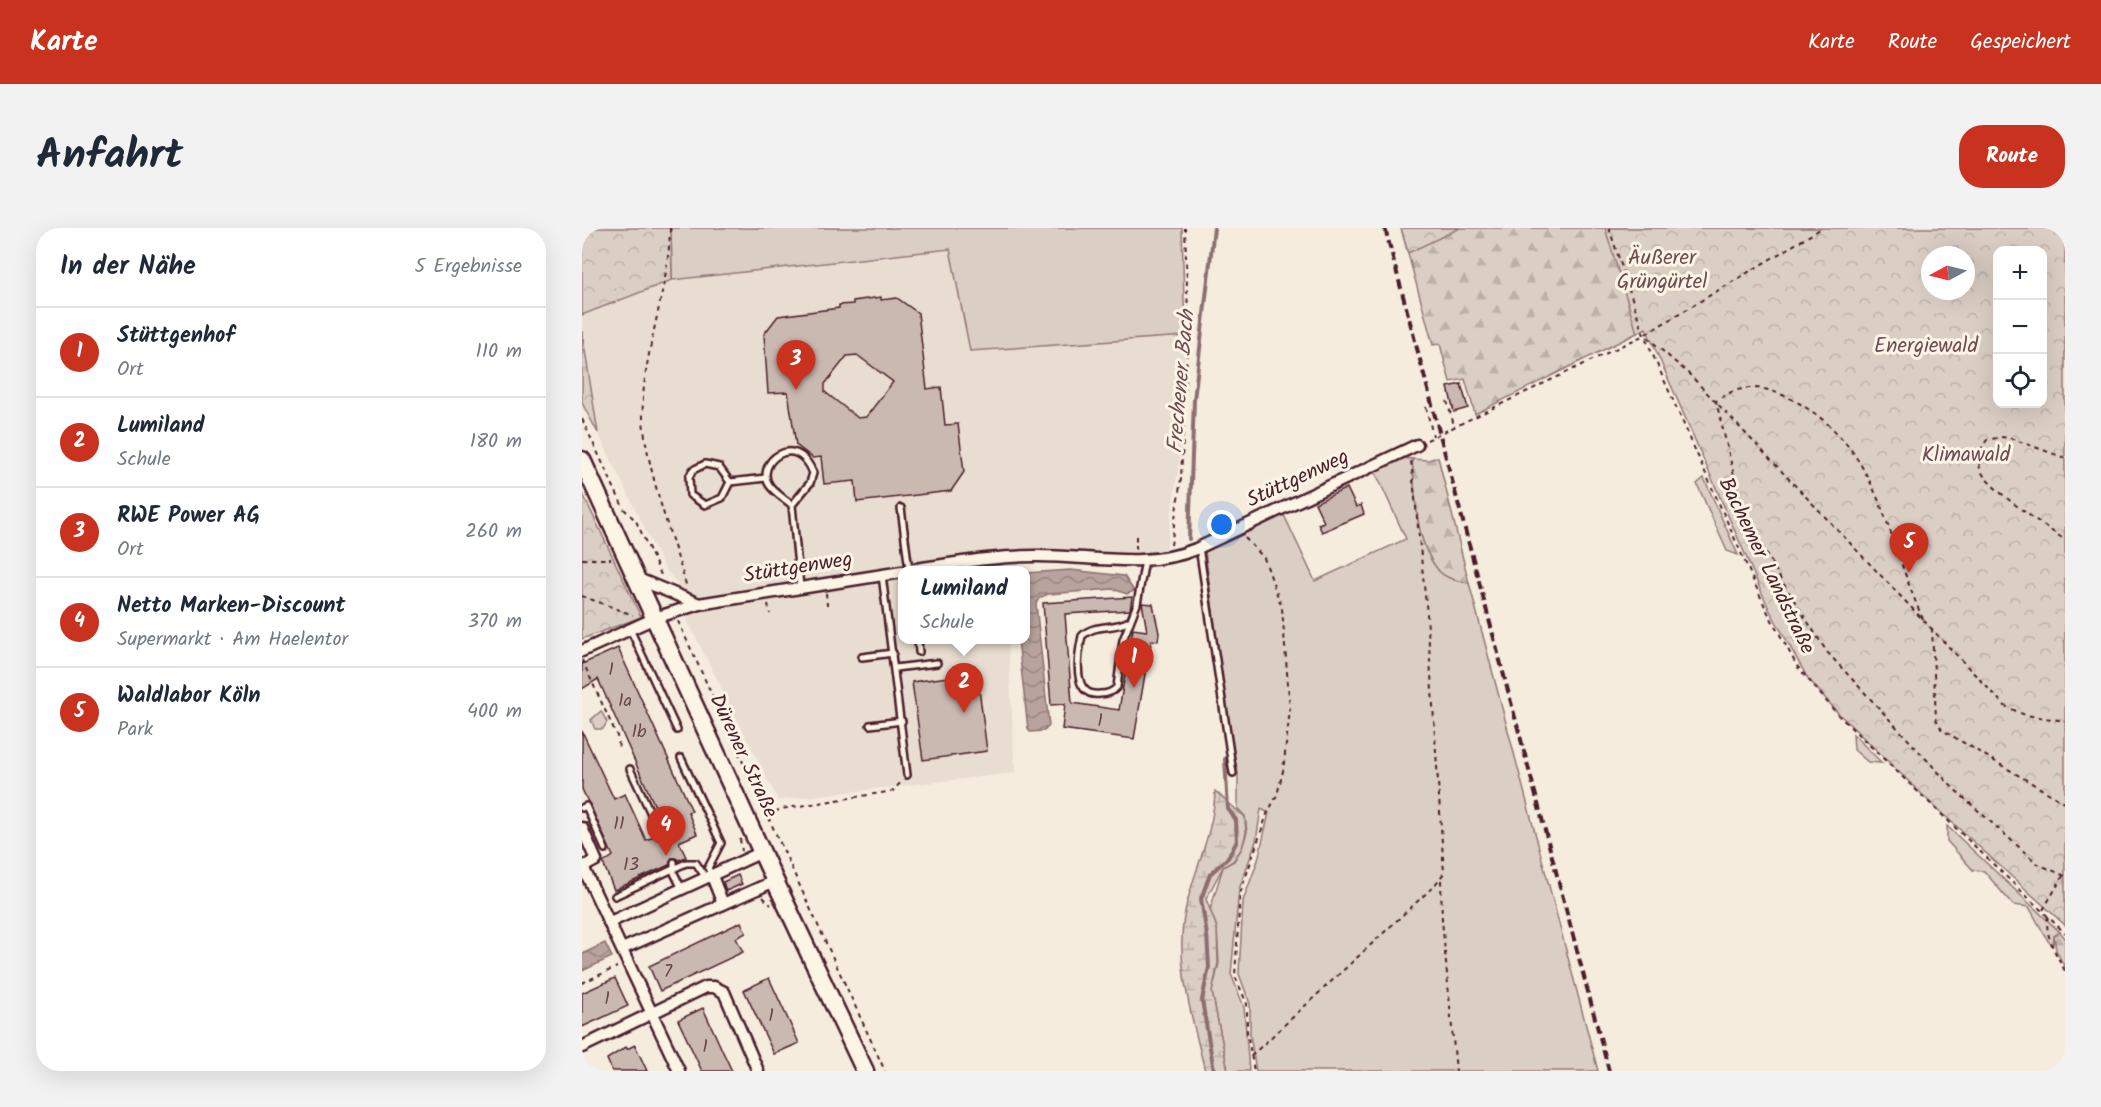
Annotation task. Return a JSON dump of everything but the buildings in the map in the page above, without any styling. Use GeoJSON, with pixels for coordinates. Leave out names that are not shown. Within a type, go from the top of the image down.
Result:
{"type":"FeatureCollection","features":[{"type":"Feature","properties":{"kind":"main road","name":"Dürener Straße"},"geometry":{"type":"LineString","coordinates":[[582,460],[775,881],[865,1071]]}},
{"type":"Feature","properties":{"kind":"street","name":"Stüttgenweg"},"geometry":{"type":"LineString","coordinates":[[945,566],[1034,556],[1145,560],[1170,557],[1195,549],[1237,530],[1413,447]]}},
{"type":"Feature","properties":{"kind":"street","name":"Stüttgenweg"},"geometry":{"type":"LineString","coordinates":[[582,651],[656,618],[699,604],[800,586],[898,573]]}},
{"type":"Feature","properties":{"kind":"street"},"geometry":{"type":"LineString","coordinates":[[638,579],[699,604]]}},
{"type":"Feature","properties":{"kind":"street"},"geometry":{"type":"LineString","coordinates":[[582,828],[596,860],[583,867],[679,1071]]}},
{"type":"Feature","properties":{"kind":"street"},"geometry":{"type":"LineString","coordinates":[[610,922],[762,852]]}},
{"type":"Feature","properties":{"kind":"street"},"geometry":{"type":"LineString","coordinates":[[709,877],[723,904]]}},
{"type":"Feature","properties":{"kind":"street"},"geometry":{"type":"LineString","coordinates":[[622,948],[775,881]]}},
{"type":"Feature","properties":{"kind":"street"},"geometry":{"type":"LineString","coordinates":[[582,1047],[706,987],[724,992],[758,1071]]}},
{"type":"Feature","properties":{"kind":"lane"},"geometry":{"type":"LineString","coordinates":[[792,505],[810,483],[813,473],[810,465],[786,450],[779,453],[767,468],[766,478],[769,486],[792,505],[800,586]]}},
{"type":"Feature","properties":{"kind":"lane"},"geometry":{"type":"LineString","coordinates":[[705,464],[719,467],[730,482],[722,498],[705,505],[690,495],[687,486],[693,470],[705,464]]}},
{"type":"Feature","properties":{"kind":"lane"},"geometry":{"type":"LineString","coordinates":[[730,482],[766,478]]}},
{"type":"Feature","properties":{"kind":"lane"},"geometry":{"type":"LineString","coordinates":[[901,508],[909,566]]}},
{"type":"Feature","properties":{"kind":"lane"},"geometry":{"type":"LineString","coordinates":[[1195,549],[1233,772]]}},
{"type":"Feature","properties":{"kind":"lane"},"geometry":{"type":"LineString","coordinates":[[1129,621],[1119,626],[1094,628],[1082,636],[1079,649],[1080,679],[1088,692],[1096,695],[1107,693],[1117,687],[1129,621],[1137,604],[1145,560]]}},
{"type":"Feature","properties":{"kind":"lane"},"geometry":{"type":"LineString","coordinates":[[882,575],[902,720],[907,775]]}},
{"type":"Feature","properties":{"kind":"lane"},"geometry":{"type":"LineString","coordinates":[[630,629],[677,730]]}},
{"type":"Feature","properties":{"kind":"lane"},"geometry":{"type":"LineString","coordinates":[[918,644],[919,652]]}},
{"type":"Feature","properties":{"kind":"lane"},"geometry":{"type":"LineString","coordinates":[[862,657],[893,654]]}},
{"type":"Feature","properties":{"kind":"lane"},"geometry":{"type":"LineString","coordinates":[[895,668],[937,663]]}},
{"type":"Feature","properties":{"kind":"lane"},"geometry":{"type":"LineString","coordinates":[[870,724],[902,720]]}},
{"type":"Feature","properties":{"kind":"lane"},"geometry":{"type":"LineString","coordinates":[[681,758],[721,843],[708,868],[709,877]]}},
{"type":"Feature","properties":{"kind":"lane"},"geometry":{"type":"LineString","coordinates":[[630,769],[660,833]]}},
{"type":"Feature","properties":{"kind":"lane"},"geometry":{"type":"LineString","coordinates":[[582,808],[586,806],[605,849]]}},
{"type":"Feature","properties":{"kind":"lane"},"geometry":{"type":"LineString","coordinates":[[615,896],[674,865],[696,863],[709,877]]}},
{"type":"Feature","properties":{"kind":"lane"},"geometry":{"type":"LineString","coordinates":[[674,865],[682,889]]}},
{"type":"Feature","properties":{"kind":"path"},"geometry":{"type":"LineString","coordinates":[[670,228],[665,286],[651,338],[643,400],[646,444],[687,591],[677,590]]}},
{"type":"Feature","properties":{"kind":"path"},"geometry":{"type":"LineString","coordinates":[[1170,557],[1181,479],[1186,376],[1188,316],[1185,228]]}},
{"type":"Feature","properties":{"kind":"path","name":"Bachemer Landstraße"},"geometry":{"type":"LineString","coordinates":[[1609,228],[1644,335],[1766,609],[1797,666],[1844,722],[2065,933]]}},
{"type":"Feature","properties":{"kind":"path"},"geometry":{"type":"LineString","coordinates":[[1811,228],[1813,234]]}},
{"type":"Feature","properties":{"kind":"path"},"geometry":{"type":"LineString","coordinates":[[1251,1056],[1444,873],[1428,626],[1413,447],[1454,425],[1644,335],[1822,228]]}},
{"type":"Feature","properties":{"kind":"path"},"geometry":{"type":"LineString","coordinates":[[1644,335],[1668,354],[1716,401],[2005,706],[2025,715],[2065,721]]}},
{"type":"Feature","properties":{"kind":"path"},"geometry":{"type":"LineString","coordinates":[[1716,401],[1748,388],[1760,387],[1812,411],[1842,436],[1869,478],[1880,502],[1923,619]]}},
{"type":"Feature","properties":{"kind":"path"},"geometry":{"type":"LineString","coordinates":[[1447,401],[1454,425]]}},
{"type":"Feature","properties":{"kind":"path"},"geometry":{"type":"LineString","coordinates":[[1716,401],[1741,504],[1748,520],[1781,580],[1827,652],[1953,788],[2038,864],[2064,876],[2043,911]]}},
{"type":"Feature","properties":{"kind":"path"},"geometry":{"type":"LineString","coordinates":[[1426,407],[1433,436]]}},
{"type":"Feature","properties":{"kind":"path"},"geometry":{"type":"LineString","coordinates":[[582,419],[624,509],[636,521],[664,579]]}},
{"type":"Feature","properties":{"kind":"path"},"geometry":{"type":"LineString","coordinates":[[2065,458],[2001,436],[1987,440],[1979,454],[1982,471],[1993,485],[2065,540]]}},
{"type":"Feature","properties":{"kind":"path"},"geometry":{"type":"LineString","coordinates":[[1237,530],[1264,558],[1282,608],[1290,710],[1283,771],[1277,795],[1267,814],[1240,894],[1235,976],[1247,1004],[1247,1032],[1254,1071]]}},
{"type":"Feature","properties":{"kind":"path"},"geometry":{"type":"LineString","coordinates":[[582,559],[617,560]]}},
{"type":"Feature","properties":{"kind":"path"},"geometry":{"type":"LineString","coordinates":[[582,596],[633,615]]}},
{"type":"Feature","properties":{"kind":"path"},"geometry":{"type":"LineString","coordinates":[[826,599],[827,605]]}},
{"type":"Feature","properties":{"kind":"path"},"geometry":{"type":"LineString","coordinates":[[769,607],[770,614]]}},
{"type":"Feature","properties":{"kind":"path"},"geometry":{"type":"LineString","coordinates":[[675,612],[682,633],[885,1071]]}},
{"type":"Feature","properties":{"kind":"path"},"geometry":{"type":"LineString","coordinates":[[1931,627],[1938,724],[1949,734],[2065,803]]}},
{"type":"Feature","properties":{"kind":"path"},"geometry":{"type":"LineString","coordinates":[[582,660],[617,736],[619,748]]}},
{"type":"Feature","properties":{"kind":"path"},"geometry":{"type":"LineString","coordinates":[[767,816],[781,809],[893,790],[907,775]]}},
{"type":"Feature","properties":{"kind":"path"},"geometry":{"type":"LineString","coordinates":[[1440,878],[1456,1071]]}},
{"type":"Feature","properties":{"kind":"path"},"geometry":{"type":"LineString","coordinates":[[2048,916],[2046,930],[2065,971]]}},
{"type":"Feature","properties":{"kind":"path"},"geometry":{"type":"LineString","coordinates":[[582,983],[628,962]]}},
{"type":"Feature","properties":{"kind":"shaded area"},"geometry":{"type":"Polygon","coordinates":[[[950,249],[971,351],[1185,336],[1180,456],[1166,552],[1142,556],[1002,549],[1004,566],[898,566],[898,644],[1008,644],[1015,773],[778,800],[687,620],[679,586],[663,566],[598,433],[582,331],[582,315],[672,280],[950,249]]]}},
{"type":"Feature","properties":{"kind":"green space"},"geometry":{"type":"Polygon","coordinates":[[[582,228],[671,228],[672,280],[582,315],[582,228]]]}},
{"type":"Feature","properties":{"kind":"green space"},"geometry":{"type":"Polygon","coordinates":[[[671,228],[1182,228],[1185,336],[970,351],[950,249],[672,280],[671,228]]]}},
{"type":"Feature","properties":{"kind":"green space","name":"Äußerer Grüngürtel"},"geometry":{"type":"Polygon","coordinates":[[[1401,228],[1813,228],[1637,333],[1475,414],[1465,379],[1450,382],[1440,344],[1433,345],[1401,228]]]}},
{"type":"Feature","properties":{"kind":"green space"},"geometry":{"type":"Polygon","coordinates":[[[1401,228],[1460,228],[1408,253],[1401,228]]]}},
{"type":"Feature","properties":{"kind":"green space"},"geometry":{"type":"Polygon","coordinates":[[[1605,228],[2065,228],[2065,925],[1932,804],[1838,713],[1807,677],[1769,609],[1646,328],[1637,333],[1605,228]]]}},
{"type":"Feature","properties":{"kind":"green space"},"geometry":{"type":"Polygon","coordinates":[[[582,331],[598,433],[582,403],[582,331]]]}},
{"type":"Feature","properties":{"kind":"green space"},"geometry":{"type":"Polygon","coordinates":[[[1438,457],[1469,583],[1449,578],[1439,571],[1425,546],[1421,532],[1412,459],[1428,460],[1438,457]]]}},
{"type":"Feature","properties":{"kind":"green space"},"geometry":{"type":"Polygon","coordinates":[[[1401,458],[1412,459],[1418,518],[1431,559],[1439,571],[1446,576],[1469,583],[1598,1071],[1256,1071],[1250,1035],[1250,1004],[1239,974],[1243,901],[1258,860],[1269,813],[1261,809],[1256,841],[1239,890],[1231,974],[1244,1007],[1249,1071],[1228,1071],[1212,992],[1219,963],[1217,928],[1210,910],[1223,867],[1234,861],[1242,848],[1247,832],[1245,816],[1238,809],[1238,773],[1231,746],[1205,551],[1283,513],[1315,581],[1406,539],[1374,469],[1401,458]]]}},
{"type":"Feature","properties":{"kind":"green space"},"geometry":{"type":"Polygon","coordinates":[[[1704,478],[1738,555],[1727,551],[1697,484],[1704,478]]]}},
{"type":"Feature","properties":{"kind":"green space"},"geometry":{"type":"Polygon","coordinates":[[[582,492],[641,617],[582,639],[582,492]]]}},
{"type":"Feature","properties":{"kind":"green space"},"geometry":{"type":"Polygon","coordinates":[[[601,711],[607,722],[603,729],[595,729],[591,720],[601,711]]]}},
{"type":"Feature","properties":{"kind":"green space"},"geometry":{"type":"Polygon","coordinates":[[[1853,734],[1882,763],[1868,762],[1854,750],[1853,734]]]}},
{"type":"Feature","properties":{"kind":"green space"},"geometry":{"type":"Polygon","coordinates":[[[1215,791],[1245,817],[1246,833],[1242,848],[1233,861],[1223,867],[1206,899],[1217,928],[1218,963],[1212,992],[1228,1071],[1205,1071],[1186,990],[1182,948],[1186,907],[1208,835],[1215,791]]]}},
{"type":"Feature","properties":{"kind":"green space"},"geometry":{"type":"Polygon","coordinates":[[[1947,826],[2060,932],[2054,936],[2053,944],[2048,941],[2029,907],[2013,905],[1984,871],[1973,870],[1947,841],[1947,826]]]}},
{"type":"Feature","properties":{"kind":"green space"},"geometry":{"type":"Polygon","coordinates":[[[2060,932],[2065,938],[2065,968],[2056,950],[2054,936],[2060,932]]]}},
{"type":"Feature","properties":{"kind":"water"},"geometry":{"type":"Polygon","coordinates":[[[1071,570],[1124,576],[1134,591],[1127,594],[1113,589],[1048,594],[1039,598],[1036,604],[1049,726],[1044,731],[1030,732],[1018,644],[1030,644],[1030,573],[1071,570]]]}},
{"type":"Feature","properties":{"kind":"water"},"geometry":{"type":"Polygon","coordinates":[[[605,943],[612,957],[582,971],[582,954],[605,943]]]}},
{"type":"Feature","properties":{"kind":"waterway","name":"Frechener Bach"},"geometry":{"type":"LineString","coordinates":[[1189,539],[1194,400],[1214,228]]}},
{"type":"Feature","properties":{"kind":"waterway","name":"Frechener Bach"},"geometry":{"type":"LineString","coordinates":[[1214,1071],[1202,1000],[1209,967],[1201,899],[1210,874],[1228,858],[1237,841],[1236,820],[1228,809],[1225,759]]}},
{"type":"Feature","properties":{"kind":"railway"},"geometry":{"type":"LineString","coordinates":[[1385,228],[1609,1071]]}},
{"type":"Feature","properties":{"kind":"place","name":"RWE Power AG"},"geometry":{"type":"Point","coordinates":[796,390]}},
{"type":"Feature","properties":{"kind":"place","name":"Waldlabor Köln"},"geometry":{"type":"Point","coordinates":[1909,573]}},
{"type":"Feature","properties":{"kind":"place","name":"Stüttgenhof"},"geometry":{"type":"Point","coordinates":[1134,688]}},
{"type":"Feature","properties":{"kind":"place","name":"Lumiland"},"geometry":{"type":"Point","coordinates":[964,713]}},
{"type":"Feature","properties":{"kind":"place","name":"Netto Marken-Discount"},"geometry":{"type":"Point","coordinates":[666,856]}},
{"type":"Feature","properties":{"kind":"park label","name":"Energiewald"},"geometry":{"type":"Point","coordinates":[1926,346]}},
{"type":"Feature","properties":{"kind":"park label","name":"Klimawald"},"geometry":{"type":"Point","coordinates":[1966,455]}}]}
